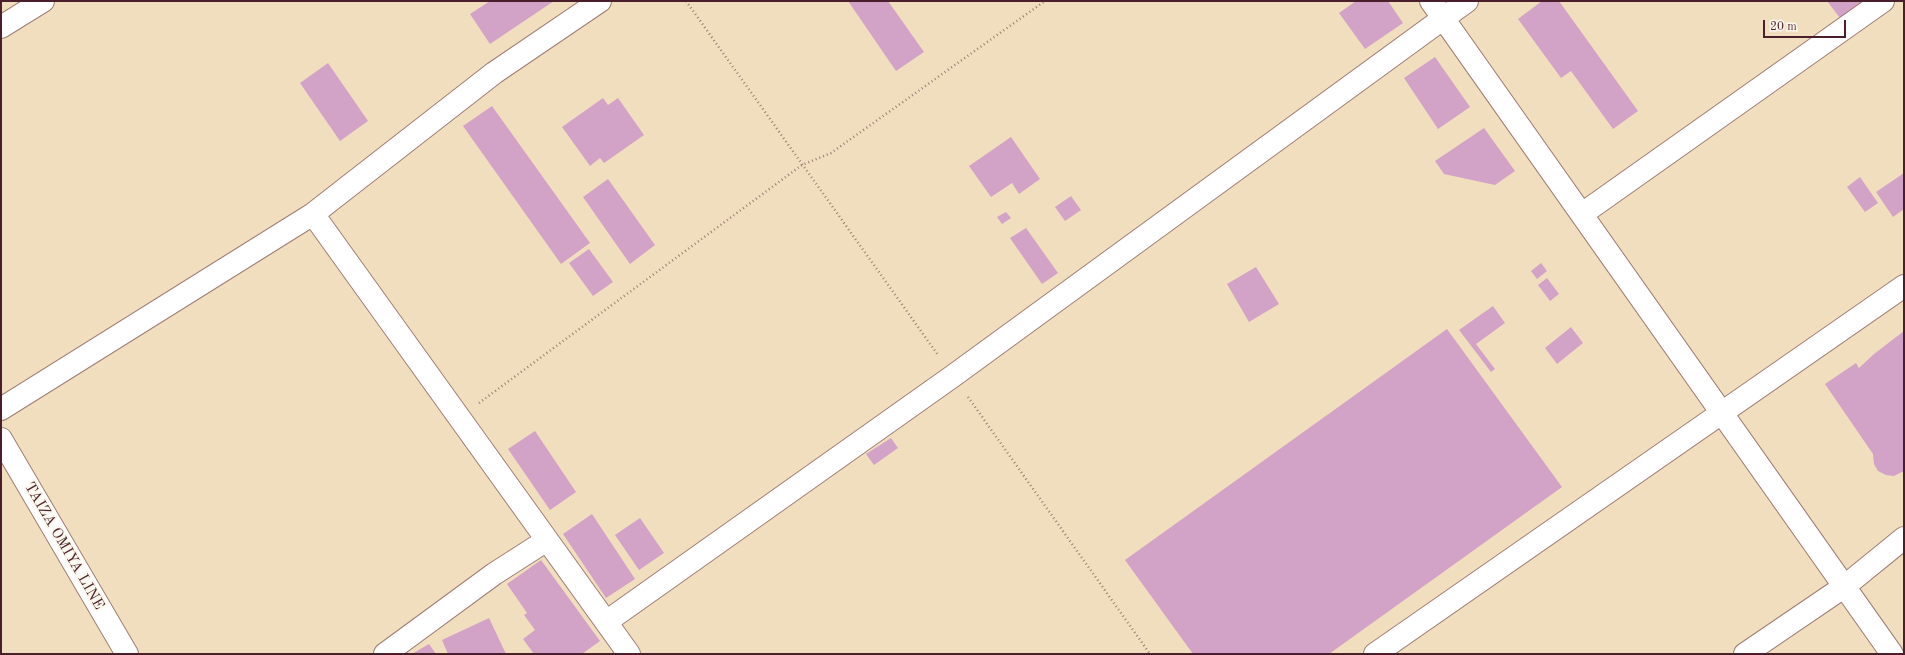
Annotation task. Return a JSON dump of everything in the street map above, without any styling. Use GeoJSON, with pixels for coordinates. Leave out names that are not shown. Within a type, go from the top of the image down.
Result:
{"type":"FeatureCollection","features":[{"type":"Feature","properties":{"kind":"street"},"geometry":{"type":"LineString","coordinates":[[1,27],[43,1]]}},
{"type":"Feature","properties":{"kind":"street"},"geometry":{"type":"LineString","coordinates":[[1,409],[313,214],[494,73],[600,1]]}},
{"type":"Feature","properties":{"kind":"street"},"geometry":{"type":"LineString","coordinates":[[606,622],[953,376],[1437,10],[1467,1]]}},
{"type":"Feature","properties":{"kind":"street"},"geometry":{"type":"LineString","coordinates":[[1582,214],[1883,1]]}},
{"type":"Feature","properties":{"kind":"street"},"geometry":{"type":"LineString","coordinates":[[1437,10],[1892,654]]}},
{"type":"Feature","properties":{"kind":"street"},"geometry":{"type":"LineString","coordinates":[[313,214],[629,654]]}},
{"type":"Feature","properties":{"kind":"street"},"geometry":{"type":"LineString","coordinates":[[1375,654],[1904,286]]}},
{"type":"Feature","properties":{"kind":"street","name":"TAIZA OMIYA LINE"},"geometry":{"type":"LineString","coordinates":[[1,439],[127,654]]}},
{"type":"Feature","properties":{"kind":"street"},"geometry":{"type":"LineString","coordinates":[[1744,654],[1845,586],[1904,538]]}},
{"type":"Feature","properties":{"kind":"street"},"geometry":{"type":"LineString","coordinates":[[386,654],[494,574],[547,540]]}},
{"type":"Feature","properties":{"kind":"path"},"geometry":{"type":"LineString","coordinates":[[686,1],[1150,654]]}},
{"type":"Feature","properties":{"kind":"path"},"geometry":{"type":"LineString","coordinates":[[459,418],[802,165],[831,153],[1045,1]]}},
{"type":"Feature","properties":{"kind":"building"},"geometry":{"type":"Polygon","coordinates":[[[490,1],[554,1],[490,44],[470,14],[490,1]]]}},
{"type":"Feature","properties":{"kind":"building"},"geometry":{"type":"Polygon","coordinates":[[[848,1],[888,1],[924,52],[896,71],[848,1]]]}},
{"type":"Feature","properties":{"kind":"building"},"geometry":{"type":"Polygon","coordinates":[[[1356,1],[1388,1],[1403,23],[1365,49],[1339,13],[1356,1]]]}},
{"type":"Feature","properties":{"kind":"building"},"geometry":{"type":"Polygon","coordinates":[[[1542,1],[1559,1],[1638,111],[1613,129],[1571,71],[1561,78],[1518,19],[1542,1]]]}},
{"type":"Feature","properties":{"kind":"building"},"geometry":{"type":"Polygon","coordinates":[[[1827,1],[1863,1],[1840,18],[1827,1]]]}},
{"type":"Feature","properties":{"kind":"building"},"geometry":{"type":"Polygon","coordinates":[[[1435,57],[1470,107],[1438,129],[1404,78],[1435,57]]]}},
{"type":"Feature","properties":{"kind":"building"},"geometry":{"type":"Polygon","coordinates":[[[328,63],[368,121],[340,141],[300,83],[328,63]]]}},
{"type":"Feature","properties":{"kind":"building"},"geometry":{"type":"Polygon","coordinates":[[[603,98],[608,105],[618,98],[644,135],[604,163],[600,158],[590,166],[562,127],[603,98]]]}},
{"type":"Feature","properties":{"kind":"building"},"geometry":{"type":"Polygon","coordinates":[[[492,106],[590,243],[561,264],[463,126],[492,106]]]}},
{"type":"Feature","properties":{"kind":"building"},"geometry":{"type":"Polygon","coordinates":[[[1484,128],[1515,171],[1495,185],[1444,174],[1435,161],[1484,128]]]}},
{"type":"Feature","properties":{"kind":"building"},"geometry":{"type":"Polygon","coordinates":[[[1011,137],[1040,179],[1019,194],[1012,183],[991,197],[969,166],[1011,137]]]}},
{"type":"Feature","properties":{"kind":"building"},"geometry":{"type":"Polygon","coordinates":[[[1904,173],[1904,209],[1893,217],[1876,192],[1904,173]]]}},
{"type":"Feature","properties":{"kind":"building"},"geometry":{"type":"Polygon","coordinates":[[[1860,177],[1878,203],[1865,212],[1847,187],[1860,177]]]}},
{"type":"Feature","properties":{"kind":"building"},"geometry":{"type":"Polygon","coordinates":[[[608,179],[655,245],[630,264],[583,197],[608,179]]]}},
{"type":"Feature","properties":{"kind":"building"},"geometry":{"type":"Polygon","coordinates":[[[1071,196],[1081,210],[1065,221],[1055,207],[1071,196]]]}},
{"type":"Feature","properties":{"kind":"building"},"geometry":{"type":"Polygon","coordinates":[[[1006,212],[1011,218],[1002,224],[997,217],[1006,212]]]}},
{"type":"Feature","properties":{"kind":"building"},"geometry":{"type":"Polygon","coordinates":[[[1026,228],[1058,273],[1042,284],[1010,238],[1026,228]]]}},
{"type":"Feature","properties":{"kind":"building"},"geometry":{"type":"Polygon","coordinates":[[[589,249],[613,282],[593,296],[569,263],[589,249]]]}},
{"type":"Feature","properties":{"kind":"building"},"geometry":{"type":"Polygon","coordinates":[[[1541,263],[1547,271],[1537,279],[1531,271],[1541,263]]]}},
{"type":"Feature","properties":{"kind":"building"},"geometry":{"type":"Polygon","coordinates":[[[1256,267],[1279,304],[1249,322],[1227,284],[1256,267]]]}},
{"type":"Feature","properties":{"kind":"building"},"geometry":{"type":"Polygon","coordinates":[[[1547,278],[1559,294],[1550,301],[1538,285],[1547,278]]]}},
{"type":"Feature","properties":{"kind":"building"},"geometry":{"type":"Polygon","coordinates":[[[1493,306],[1505,323],[1476,344],[1495,369],[1491,372],[1459,330],[1493,306]]]}},
{"type":"Feature","properties":{"kind":"building"},"geometry":{"type":"Polygon","coordinates":[[[1571,327],[1583,343],[1557,364],[1545,348],[1571,327]]]}},
{"type":"Feature","properties":{"kind":"building"},"geometry":{"type":"Polygon","coordinates":[[[1447,329],[1562,487],[1329,654],[1193,654],[1125,560],[1447,329]]]}},
{"type":"Feature","properties":{"kind":"building"},"geometry":{"type":"Polygon","coordinates":[[[1904,331],[1904,471],[1894,476],[1886,475],[1878,471],[1874,464],[1873,454],[1825,384],[1856,363],[1859,368],[1874,354],[1904,331]]]}},
{"type":"Feature","properties":{"kind":"building"},"geometry":{"type":"Polygon","coordinates":[[[535,431],[576,492],[550,510],[508,449],[535,431]]]}},
{"type":"Feature","properties":{"kind":"building"},"geometry":{"type":"Polygon","coordinates":[[[891,438],[898,448],[874,465],[866,454],[891,438]]]}},
{"type":"Feature","properties":{"kind":"building"},"geometry":{"type":"Polygon","coordinates":[[[592,514],[635,579],[606,598],[563,534],[592,514]]]}},
{"type":"Feature","properties":{"kind":"building"},"geometry":{"type":"Polygon","coordinates":[[[640,518],[664,553],[639,570],[615,535],[640,518]]]}},
{"type":"Feature","properties":{"kind":"building"},"geometry":{"type":"Polygon","coordinates":[[[541,560],[600,641],[582,654],[534,654],[523,639],[535,630],[524,615],[527,613],[507,584],[541,560]]]}},
{"type":"Feature","properties":{"kind":"building"},"geometry":{"type":"Polygon","coordinates":[[[489,618],[506,654],[448,654],[442,640],[489,618]]]}},
{"type":"Feature","properties":{"kind":"building"},"geometry":{"type":"Polygon","coordinates":[[[429,644],[436,654],[412,654],[429,644]]]}}]}
